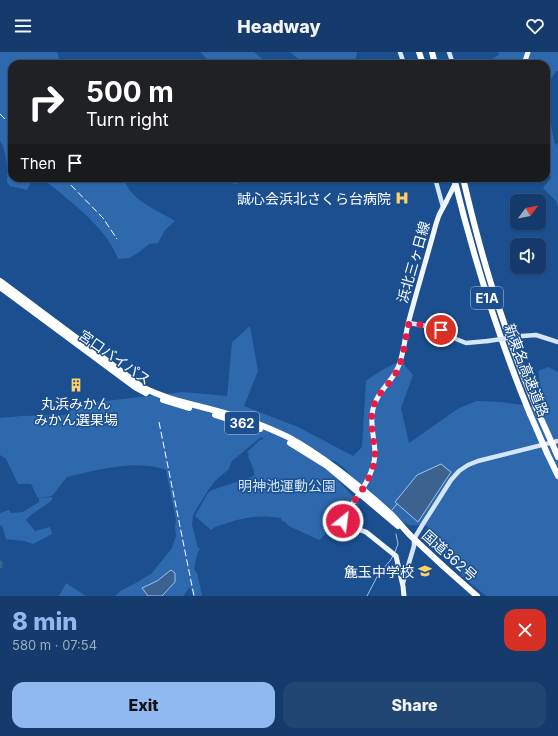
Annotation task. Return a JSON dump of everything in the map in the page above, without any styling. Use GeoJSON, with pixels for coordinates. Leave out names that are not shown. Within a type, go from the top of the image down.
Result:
{"type":"FeatureCollection","features":[{"type":"Feature","properties":{"kind":"highway","name":"新東名高速道路"},"geometry":{"type":"LineString","coordinates":[[455,182],[467,230],[490,307],[517,383],[558,476]]}},
{"type":"Feature","properties":{"kind":"highway","name":"新東名高速道路"},"geometry":{"type":"LineString","coordinates":[[464,182],[498,305],[538,412],[558,457]]}},
{"type":"Feature","properties":{"kind":"highway","name":"宮口バイパス"},"geometry":{"type":"LineString","coordinates":[[0,280],[142,387],[163,396],[245,419],[287,437],[338,469],[361,491]]}},
{"type":"Feature","properties":{"kind":"highway","name":"宮口バイパス"},"geometry":{"type":"LineString","coordinates":[[0,287],[140,390],[171,403],[221,416],[255,427],[289,442],[327,466],[361,491],[393,516],[407,532]]}},
{"type":"Feature","properties":{"kind":"highway","name":"国道362号"},"geometry":{"type":"LineString","coordinates":[[407,532],[478,596]]}},
{"type":"Feature","properties":{"kind":"main road"},"geometry":{"type":"LineString","coordinates":[[436,182],[445,205]]}},
{"type":"Feature","properties":{"kind":"main road","name":"浜北三ヶ日線"},"geometry":{"type":"LineString","coordinates":[[404,596],[403,583],[395,554],[366,532],[348,526],[343,521],[344,516],[361,491],[374,464],[375,455],[372,409],[376,399],[395,374],[400,364],[409,323],[436,224],[456,182]]}},
{"type":"Feature","properties":{"kind":"main road"},"geometry":{"type":"LineString","coordinates":[[409,323],[433,327],[466,343],[536,335],[558,342]]}},
{"type":"Feature","properties":{"kind":"main road"},"geometry":{"type":"LineString","coordinates":[[403,583],[414,546],[414,539],[451,480],[459,471],[468,465],[478,462],[558,442]]}},
{"type":"Feature","properties":{"kind":"green space"},"geometry":{"type":"Polygon","coordinates":[[[0,52],[57,52],[60,60],[8,60],[8,182],[31,182],[27,190],[10,186],[7,182],[5,154],[0,141],[0,52]]]}},
{"type":"Feature","properties":{"kind":"green space"},"geometry":{"type":"Polygon","coordinates":[[[200,52],[254,52],[263,60],[208,60],[200,52]]]}},
{"type":"Feature","properties":{"kind":"green space"},"geometry":{"type":"Polygon","coordinates":[[[290,52],[357,52],[356,60],[299,60],[290,52]]]}},
{"type":"Feature","properties":{"kind":"green space"},"geometry":{"type":"Polygon","coordinates":[[[497,52],[558,52],[558,71],[556,71],[550,81],[550,60],[490,60],[500,54],[497,52]]]}},
{"type":"Feature","properties":{"kind":"green space"},"geometry":{"type":"Polygon","coordinates":[[[550,119],[555,145],[558,143],[558,208],[556,201],[543,188],[548,182],[550,182],[550,119]]]}},
{"type":"Feature","properties":{"kind":"green space"},"geometry":{"type":"Polygon","coordinates":[[[47,182],[126,182],[131,192],[137,198],[175,221],[165,230],[158,243],[149,244],[129,258],[118,259],[113,247],[105,236],[74,204],[47,182]]]}},
{"type":"Feature","properties":{"kind":"green space"},"geometry":{"type":"Polygon","coordinates":[[[227,182],[240,182],[236,184],[227,182]]]}},
{"type":"Feature","properties":{"kind":"green space","name":"明神池運動公園"},"geometry":{"type":"Polygon","coordinates":[[[250,326],[258,371],[244,406],[298,427],[353,456],[362,447],[366,381],[387,367],[402,362],[413,375],[401,408],[409,443],[459,408],[477,401],[500,402],[544,408],[538,371],[548,367],[558,372],[558,596],[486,596],[463,577],[436,547],[428,543],[424,534],[428,526],[409,525],[403,522],[335,461],[325,460],[331,473],[360,504],[343,510],[321,539],[319,540],[289,526],[282,521],[281,518],[263,516],[240,519],[215,527],[211,530],[195,516],[208,493],[212,490],[254,476],[254,471],[247,452],[260,440],[264,439],[261,437],[232,461],[228,470],[216,480],[209,489],[193,516],[192,525],[198,548],[200,548],[194,569],[197,573],[202,596],[193,596],[190,587],[183,596],[162,596],[175,582],[171,570],[157,581],[142,588],[148,596],[115,596],[122,590],[152,573],[172,548],[176,536],[176,520],[166,470],[142,465],[91,471],[67,477],[52,496],[38,498],[31,484],[18,484],[6,459],[0,455],[0,418],[65,415],[80,404],[183,392],[227,396],[232,342],[250,326]]]}},
{"type":"Feature","properties":{"kind":"green space"},"geometry":{"type":"Polygon","coordinates":[[[52,497],[52,500],[26,520],[35,531],[50,527],[52,534],[33,544],[24,541],[6,539],[2,525],[0,526],[0,513],[9,510],[11,513],[23,512],[39,502],[39,498],[52,497]]]}},
{"type":"Feature","properties":{"kind":"green space"},"geometry":{"type":"Polygon","coordinates":[[[66,583],[86,596],[59,596],[66,583]]]}},
{"type":"Feature","properties":{"kind":"shaded area"},"geometry":{"type":"Polygon","coordinates":[[[441,464],[451,472],[418,522],[395,502],[417,475],[441,464]]]}},
{"type":"Feature","properties":{"kind":"shaded area"},"geometry":{"type":"Polygon","coordinates":[[[171,570],[175,573],[175,582],[162,596],[148,596],[142,588],[157,581],[171,570]]]}},
{"type":"Feature","properties":{"kind":"waterway"},"geometry":{"type":"LineString","coordinates":[[392,510],[397,504]]}},
{"type":"Feature","properties":{"kind":"waterway"},"geometry":{"type":"LineString","coordinates":[[395,552],[398,544],[396,534]]}},
{"type":"Feature","properties":{"kind":"waterway"},"geometry":{"type":"LineString","coordinates":[[367,596],[379,573],[393,556]]}},
{"type":"Feature","properties":{"kind":"railway"},"geometry":{"type":"LineString","coordinates":[[0,114],[8,122]]}},
{"type":"Feature","properties":{"kind":"railway"},"geometry":{"type":"LineString","coordinates":[[68,182],[103,218],[117,239]]}},
{"type":"Feature","properties":{"kind":"railway"},"geometry":{"type":"LineString","coordinates":[[159,422],[194,596]]}},
{"type":"Feature","properties":{"kind":"place","name":"誠心会浜北さくら台病院"},"geometry":{"type":"Point","coordinates":[402,198]}},
{"type":"Feature","properties":{"kind":"place","name":"丸浜みかん みかん選果場"},"geometry":{"type":"Point","coordinates":[76,385]}},
{"type":"Feature","properties":{"kind":"place","name":"麁玉中学校"},"geometry":{"type":"Point","coordinates":[425,571]}},
{"type":"Feature","properties":{"kind":"route"},"geometry":{"type":"LineString","coordinates":[[343,521],[344,516],[365,484],[374,464],[375,455],[372,409],[380,392],[395,374],[400,364],[409,323],[429,326],[441,330]]}}]}
